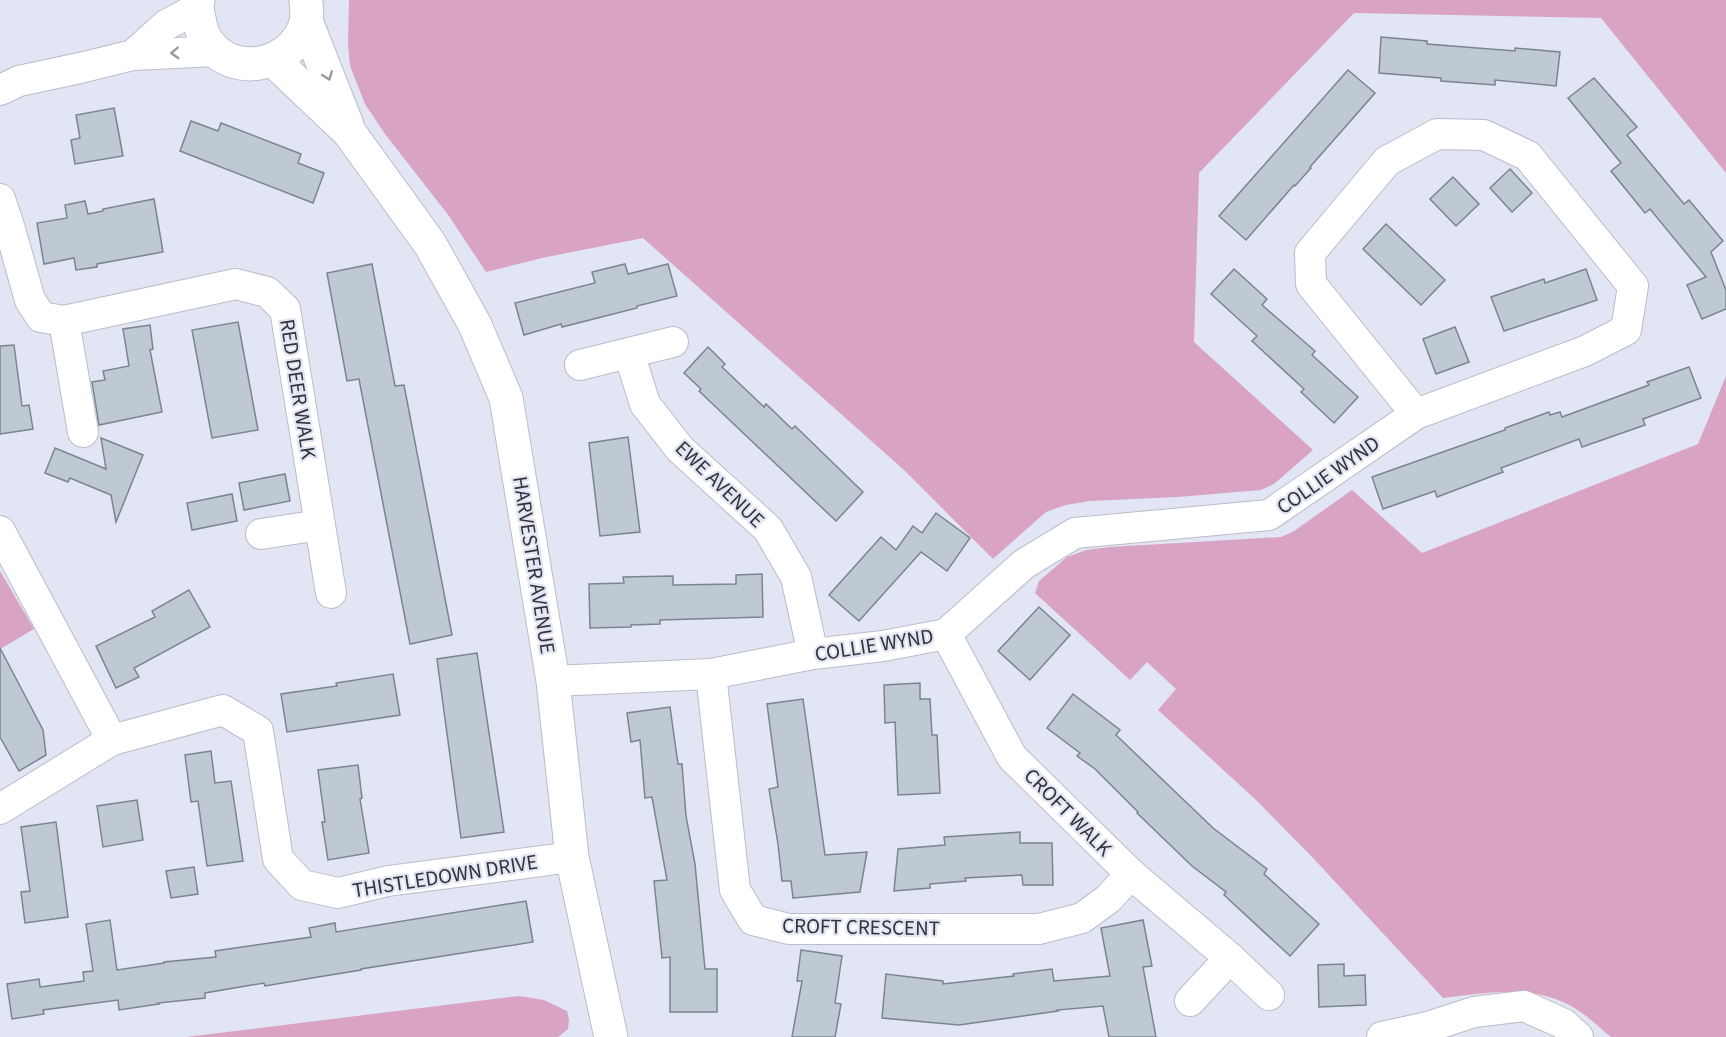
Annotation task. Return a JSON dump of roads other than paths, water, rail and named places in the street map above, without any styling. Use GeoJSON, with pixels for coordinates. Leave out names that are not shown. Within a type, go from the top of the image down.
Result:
{"type":"FeatureCollection","features":[{"type":"Feature","properties":{"kind":"street"},"geometry":{"type":"LineString","coordinates":[[134,55],[166,25],[197,5],[204,36],[224,57],[235,62],[254,64],[273,60],[285,53],[299,39],[306,11]]}},
{"type":"Feature","properties":{"kind":"street","name":"HARVESTER AVENUE"},"geometry":{"type":"LineString","coordinates":[[306,11],[349,132]]}},
{"type":"Feature","properties":{"kind":"street"},"geometry":{"type":"LineString","coordinates":[[0,90],[19,81],[134,55],[216,51]]}},
{"type":"Feature","properties":{"kind":"street","name":"HARVESTER AVENUE"},"geometry":{"type":"LineString","coordinates":[[273,60],[349,132],[430,243],[475,326],[506,399],[553,681],[572,857],[611,1037]]}},
{"type":"Feature","properties":{"kind":"street","name":"COLLIE WYND"},"geometry":{"type":"LineString","coordinates":[[553,681],[711,674],[813,654],[883,646],[946,634],[1024,564],[1075,533],[1269,516],[1416,414],[1585,351],[1626,330],[1633,286],[1528,156],[1484,135],[1437,134],[1388,161],[1310,253],[1311,284],[1416,414]]}},
{"type":"Feature","properties":{"kind":"street"},"geometry":{"type":"LineString","coordinates":[[0,200],[30,300],[41,317],[64,321],[83,432]]}},
{"type":"Feature","properties":{"kind":"street","name":"RED DEER WALK"},"geometry":{"type":"LineString","coordinates":[[64,321],[236,284],[267,292],[285,309],[331,593]]}},
{"type":"Feature","properties":{"kind":"street"},"geometry":{"type":"LineString","coordinates":[[580,366],[674,342]]}},
{"type":"Feature","properties":{"kind":"street","name":"EWE AVENUE"},"geometry":{"type":"LineString","coordinates":[[629,353],[645,404],[680,448],[768,529],[796,577],[813,654]]}},
{"type":"Feature","properties":{"kind":"street"},"geometry":{"type":"LineString","coordinates":[[261,534],[320,525]]}},
{"type":"Feature","properties":{"kind":"street"},"geometry":{"type":"LineString","coordinates":[[0,531],[112,740]]}},
{"type":"Feature","properties":{"kind":"street","name":"CROFT WALK"},"geometry":{"type":"LineString","coordinates":[[946,634],[1012,757],[1131,874],[1230,958],[1269,995]]}},
{"type":"Feature","properties":{"kind":"street","name":"CROFT CRESCENT"},"geometry":{"type":"LineString","coordinates":[[711,674],[735,890],[753,920],[789,929],[1039,929],[1082,918],[1107,899],[1131,874]]}},
{"type":"Feature","properties":{"kind":"street","name":"THISTLEDOWN DRIVE"},"geometry":{"type":"LineString","coordinates":[[0,808],[112,740],[223,710],[258,731],[278,860],[302,885],[338,893],[388,881],[572,857]]}},
{"type":"Feature","properties":{"kind":"street"},"geometry":{"type":"LineString","coordinates":[[1190,1001],[1230,958]]}},
{"type":"Feature","properties":{"kind":"street"},"geometry":{"type":"LineString","coordinates":[[1382,1037],[1429,1032],[1474,1012],[1524,1006],[1564,1024],[1578,1037]]}}]}
